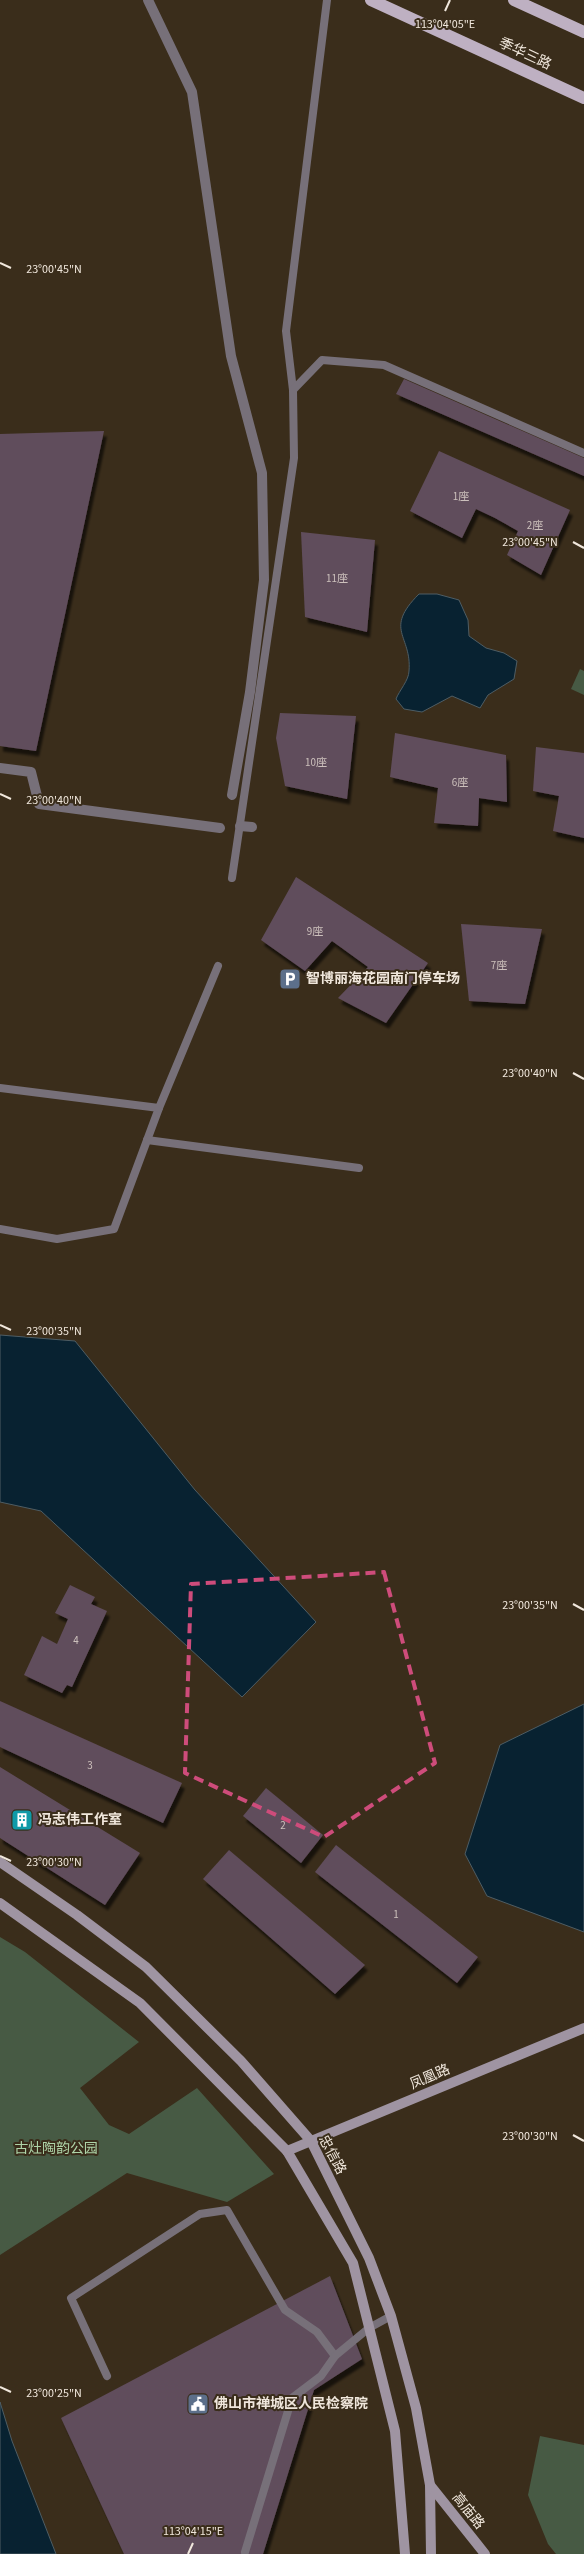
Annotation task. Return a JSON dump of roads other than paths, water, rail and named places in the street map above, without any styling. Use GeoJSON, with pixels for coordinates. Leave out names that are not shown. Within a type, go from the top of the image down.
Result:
{"type":"FeatureCollection","features":[{"type":"Feature","properties":{"kind":"main road","name":"季华三路"},"geometry":{"type":"LineString","coordinates":[[371,0],[584,98]]}},
{"type":"Feature","properties":{"kind":"main road"},"geometry":{"type":"LineString","coordinates":[[514,0],[584,32]]}},
{"type":"Feature","properties":{"kind":"main road","name":"忠信路"},"geometry":{"type":"LineString","coordinates":[[0,1862],[77,1915],[146,1967],[241,2061],[311,2141],[369,2258],[391,2316],[416,2408],[430,2485],[431,2554]]}},
{"type":"Feature","properties":{"kind":"main road"},"geometry":{"type":"LineString","coordinates":[[0,1903],[140,2003],[287,2151],[353,2263],[395,2431],[405,2554]]}},
{"type":"Feature","properties":{"kind":"main road","name":"凤凰路"},"geometry":{"type":"LineString","coordinates":[[287,2151],[584,2028]]}},
{"type":"Feature","properties":{"kind":"main road","name":"高庙路"},"geometry":{"type":"LineString","coordinates":[[430,2485],[486,2554]]}},
{"type":"Feature","properties":{"kind":"street"},"geometry":{"type":"LineString","coordinates":[[148,0],[192,92],[231,356],[262,473],[264,580],[250,692],[232,795]]}},
{"type":"Feature","properties":{"kind":"street"},"geometry":{"type":"LineString","coordinates":[[0,768],[31,772],[39,804],[220,828]]}},
{"type":"Feature","properties":{"kind":"street"},"geometry":{"type":"LineString","coordinates":[[240,826],[252,828]]}},
{"type":"Feature","properties":{"kind":"lane"},"geometry":{"type":"LineString","coordinates":[[232,878],[294,458],[293,390],[286,331],[327,0]]}},
{"type":"Feature","properties":{"kind":"lane"},"geometry":{"type":"LineString","coordinates":[[293,390],[322,360],[384,365],[584,453]]}},
{"type":"Feature","properties":{"kind":"lane"},"geometry":{"type":"LineString","coordinates":[[0,1229],[56,1238],[114,1229],[159,1108],[218,966]]}},
{"type":"Feature","properties":{"kind":"lane"},"geometry":{"type":"LineString","coordinates":[[0,1088],[159,1108]]}},
{"type":"Feature","properties":{"kind":"lane"},"geometry":{"type":"LineString","coordinates":[[147,1140],[359,1168]]}},
{"type":"Feature","properties":{"kind":"lane"},"geometry":{"type":"LineString","coordinates":[[106,2376],[71,2298],[200,2214],[226,2210],[284,2310],[317,2332],[335,2356]]}},
{"type":"Feature","properties":{"kind":"lane"},"geometry":{"type":"LineString","coordinates":[[245,2552],[292,2398],[321,2376],[335,2356],[369,2328],[391,2316]]}},
{"type":"Feature","properties":{"kind":"water"},"geometry":{"type":"Polygon","coordinates":[[[419,594],[437,594],[459,600],[468,620],[469,636],[486,648],[504,653],[517,661],[514,679],[488,695],[480,708],[452,696],[422,712],[404,709],[396,699],[409,671],[409,659],[401,625],[408,606],[419,594]]]}},
{"type":"Feature","properties":{"kind":"water"},"geometry":{"type":"Polygon","coordinates":[[[0,1335],[75,1341],[195,1490],[316,1622],[242,1697],[41,1511],[0,1502],[0,1335]]]}},
{"type":"Feature","properties":{"kind":"water"},"geometry":{"type":"Polygon","coordinates":[[[584,1704],[584,1932],[487,1896],[465,1854],[500,1745],[584,1704]]]}},
{"type":"Feature","properties":{"kind":"water"},"geometry":{"type":"Polygon","coordinates":[[[0,2402],[12,2441],[56,2554],[0,2554],[0,2402]]]}},
{"type":"Feature","properties":{"kind":"place","name":"智博丽海花园南门停车场"},"geometry":{"type":"Point","coordinates":[290,979]}},
{"type":"Feature","properties":{"kind":"place","name":"冯志伟工作室"},"geometry":{"type":"Point","coordinates":[22,1820]}},
{"type":"Feature","properties":{"kind":"place","name":"佛山市禅城区人民检察院"},"geometry":{"type":"Point","coordinates":[198,2404]}},
{"type":"Feature","properties":{"kind":"park label","name":"古灶陶韵公园"},"geometry":{"type":"Point","coordinates":[56,2149]}}]}
